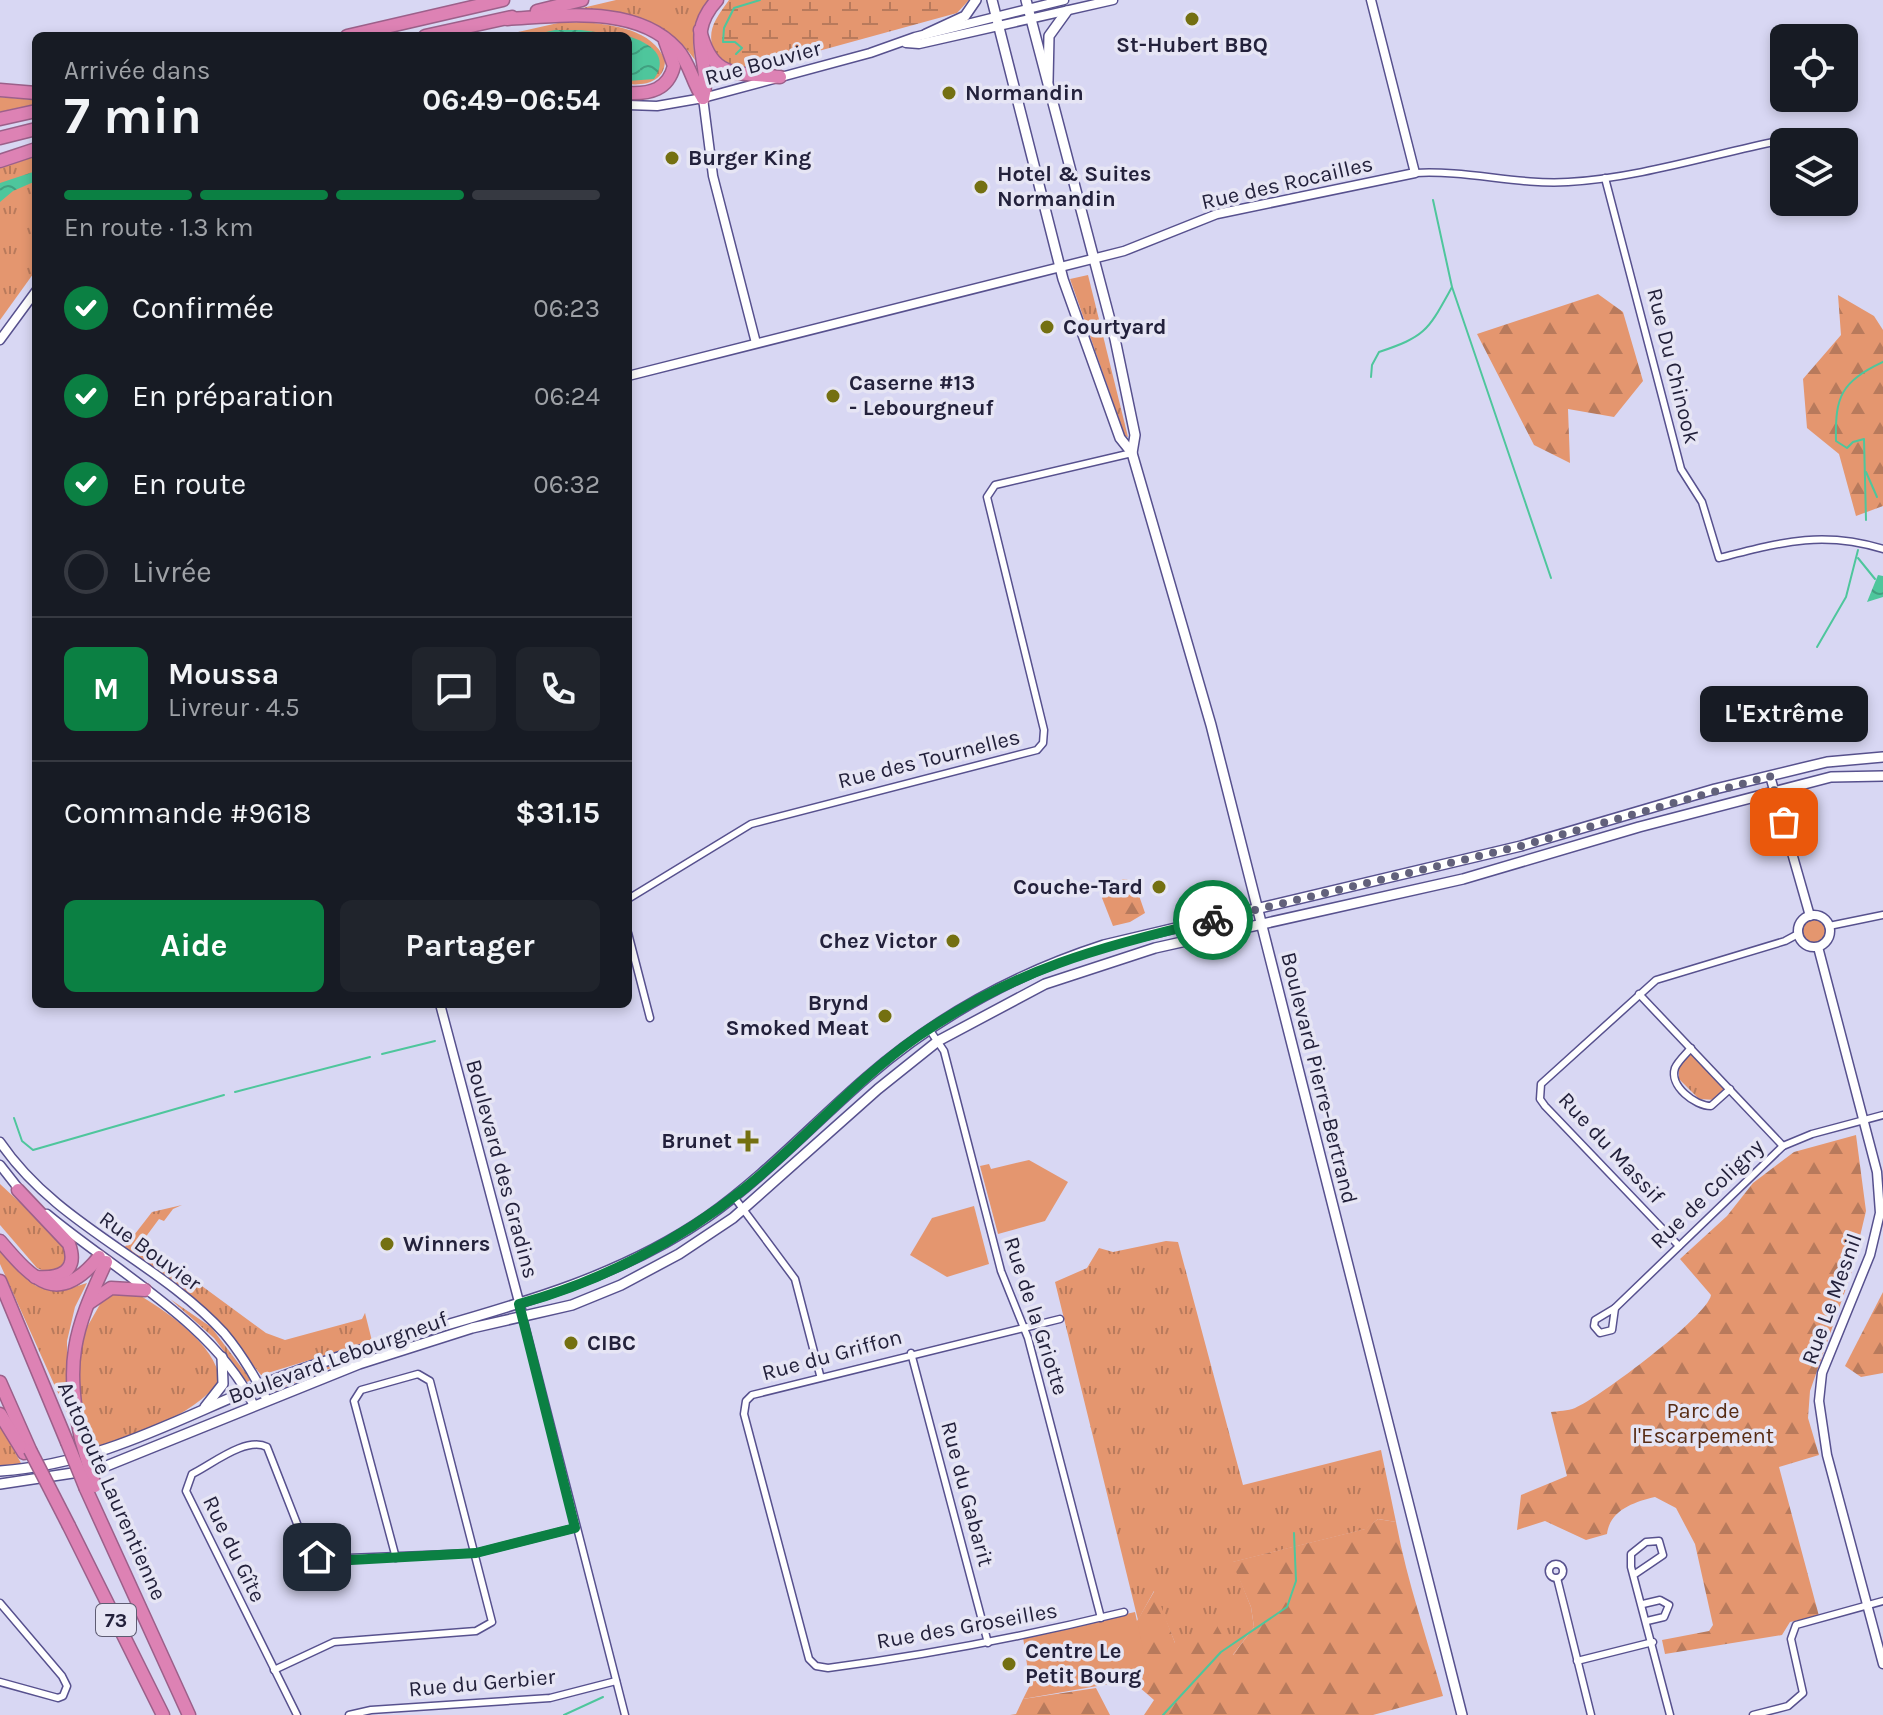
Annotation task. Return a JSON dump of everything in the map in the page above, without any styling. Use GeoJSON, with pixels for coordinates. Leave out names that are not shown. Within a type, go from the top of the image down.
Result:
{"type":"FeatureCollection","features":[{"type":"Feature","properties":{"kind":"highway"},"geometry":{"type":"LineString","coordinates":[[427,16],[464,0]]}},
{"type":"Feature","properties":{"kind":"highway"},"geometry":{"type":"LineString","coordinates":[[363,32],[503,0]]}},
{"type":"Feature","properties":{"kind":"highway"},"geometry":{"type":"LineString","coordinates":[[444,32],[582,0]]}},
{"type":"Feature","properties":{"kind":"highway"},"geometry":{"type":"LineString","coordinates":[[703,98],[707,84],[700,58],[700,30],[717,0]]}},
{"type":"Feature","properties":{"kind":"highway"},"geometry":{"type":"LineString","coordinates":[[507,19],[586,14],[619,19],[663,38],[687,62],[703,98]]}},
{"type":"Feature","properties":{"kind":"highway"},"geometry":{"type":"LineString","coordinates":[[700,30],[708,54],[720,68],[740,74],[780,77]]}},
{"type":"Feature","properties":{"kind":"highway"},"geometry":{"type":"LineString","coordinates":[[632,92],[659,89],[671,76],[673,58],[663,38]]}},
{"type":"Feature","properties":{"kind":"highway"},"geometry":{"type":"LineString","coordinates":[[0,90],[32,93]]}},
{"type":"Feature","properties":{"kind":"highway"},"geometry":{"type":"LineString","coordinates":[[0,119],[32,112]]}},
{"type":"Feature","properties":{"kind":"highway"},"geometry":{"type":"LineString","coordinates":[[0,138],[32,130]]}},
{"type":"Feature","properties":{"kind":"highway"},"geometry":{"type":"LineString","coordinates":[[0,161],[32,150]]}},
{"type":"Feature","properties":{"kind":"highway"},"geometry":{"type":"LineString","coordinates":[[18,1190],[69,1244],[73,1254],[72,1264],[61,1276],[35,1277]]}},
{"type":"Feature","properties":{"kind":"highway"},"geometry":{"type":"LineString","coordinates":[[0,1241],[35,1277],[52,1285],[75,1282],[103,1260]]}},
{"type":"Feature","properties":{"kind":"highway"},"geometry":{"type":"LineString","coordinates":[[91,1488],[71,1385],[72,1351],[103,1260]]}},
{"type":"Feature","properties":{"kind":"highway","name":"Autoroute Laurentienne"},"geometry":{"type":"LineString","coordinates":[[0,1281],[67,1442],[91,1488],[109,1536],[189,1715]]}},
{"type":"Feature","properties":{"kind":"highway"},"geometry":{"type":"LineString","coordinates":[[86,1305],[111,1288],[145,1290]]}},
{"type":"Feature","properties":{"kind":"highway","name":"73"},"geometry":{"type":"LineString","coordinates":[[0,1382],[27,1451],[67,1522],[163,1715]]}},
{"type":"Feature","properties":{"kind":"highway"},"geometry":{"type":"LineString","coordinates":[[0,1414],[27,1451]]}},
{"type":"Feature","properties":{"kind":"main road"},"geometry":{"type":"LineString","coordinates":[[926,34],[965,16],[976,0]]}},
{"type":"Feature","properties":{"kind":"main road","name":"Boulevard Pierre-Bertrand"},"geometry":{"type":"LineString","coordinates":[[992,0],[1075,316],[1115,424],[1132,453],[1211,725],[1462,1715]]}},
{"type":"Feature","properties":{"kind":"main road","name":"Boulevard Pierre-Bertrand"},"geometry":{"type":"LineString","coordinates":[[1027,5],[1095,258],[1135,435],[1132,453]]}},
{"type":"Feature","properties":{"kind":"main road"},"geometry":{"type":"LineString","coordinates":[[1047,84],[1049,36],[1067,11]]}},
{"type":"Feature","properties":{"kind":"main road","name":"Boulevard Lebourgneuf"},"geometry":{"type":"LineString","coordinates":[[0,1471],[62,1463],[105,1452],[259,1385],[378,1344],[575,1286],[656,1247],[734,1197],[872,1073],[929,1029],[1000,987],[1057,961],[1104,945],[1521,846],[1770,776],[1827,762],[1883,757]]}},
{"type":"Feature","properties":{"kind":"main road","name":"Boulevard Lebourgneuf"},"geometry":{"type":"LineString","coordinates":[[0,1484],[26,1483],[99,1469],[267,1400],[419,1344],[572,1305],[626,1283],[679,1254],[744,1209],[878,1089],[938,1041],[1020,995],[1085,969],[1155,948],[1463,879],[1639,827],[1831,777],[1883,776]]}},
{"type":"Feature","properties":{"kind":"main road"},"geometry":{"type":"LineString","coordinates":[[200,1411],[223,1384],[222,1357]]}},
{"type":"Feature","properties":{"kind":"street","name":"Rue Bouvier"},"geometry":{"type":"LineString","coordinates":[[632,105],[657,106],[703,98],[905,43],[1027,5],[1064,0]]}},
{"type":"Feature","properties":{"kind":"street","name":"Rue Bouvier"},"geometry":{"type":"LineString","coordinates":[[905,43],[919,44],[1000,28],[1113,0]]}},
{"type":"Feature","properties":{"kind":"street"},"geometry":{"type":"LineString","coordinates":[[1371,0],[1415,173]]}},
{"type":"Feature","properties":{"kind":"street"},"geometry":{"type":"LineString","coordinates":[[703,98],[713,176],[756,343]]}},
{"type":"Feature","properties":{"kind":"street","name":"Rue des Rocailles"},"geometry":{"type":"LineString","coordinates":[[632,375],[1124,251],[1217,214],[1415,173],[1468,172],[1566,182],[1605,178],[1770,143]]}},
{"type":"Feature","properties":{"kind":"street","name":"Rue Du Chinook"},"geometry":{"type":"LineString","coordinates":[[1605,178],[1681,469],[1702,502],[1719,558],[1808,538],[1836,538],[1883,549]]}},
{"type":"Feature","properties":{"kind":"street"},"geometry":{"type":"LineString","coordinates":[[0,340],[32,296]]}},
{"type":"Feature","properties":{"kind":"street","name":"Rue des Tournelles"},"geometry":{"type":"LineString","coordinates":[[632,897],[751,824],[1037,750],[1043,743],[1044,730],[987,497],[995,485],[1132,453]]}},
{"type":"Feature","properties":{"kind":"street"},"geometry":{"type":"LineString","coordinates":[[1770,776],[1810,916]]}},
{"type":"Feature","properties":{"kind":"street"},"geometry":{"type":"LineString","coordinates":[[1829,926],[1883,915]]}},
{"type":"Feature","properties":{"kind":"street"},"geometry":{"type":"LineString","coordinates":[[1810,916],[1821,917],[1829,926],[1829,937],[1818,947],[1805,944],[1798,934],[1801,922],[1810,916]]}},
{"type":"Feature","properties":{"kind":"street","name":"Rue du Massif"},"geometry":{"type":"LineString","coordinates":[[1679,1246],[1540,1099],[1545,1076],[1656,980],[1785,941],[1798,934]]}},
{"type":"Feature","properties":{"kind":"street","name":"Rue Le Mesnil"},"geometry":{"type":"LineString","coordinates":[[1818,947],[1877,1172],[1880,1213],[1870,1255],[1822,1373],[1819,1401],[1827,1455],[1883,1664]]}},
{"type":"Feature","properties":{"kind":"street"},"geometry":{"type":"LineString","coordinates":[[632,948],[650,1018]]}},
{"type":"Feature","properties":{"kind":"street"},"geometry":{"type":"LineString","coordinates":[[1639,994],[1783,1146]]}},
{"type":"Feature","properties":{"kind":"street","name":"Boulevard des Gradins"},"geometry":{"type":"LineString","coordinates":[[441,1008],[625,1715]]}},
{"type":"Feature","properties":{"kind":"street","name":"Rue de la Griotte"},"geometry":{"type":"LineString","coordinates":[[929,1029],[938,1041],[1001,1271],[1024,1328],[1101,1618]]}},
{"type":"Feature","properties":{"kind":"street"},"geometry":{"type":"LineString","coordinates":[[1691,1048],[1678,1063],[1674,1074],[1685,1094],[1698,1104],[1711,1106],[1730,1089]]}},
{"type":"Feature","properties":{"kind":"street","name":"Rue de Coligny"},"geometry":{"type":"LineString","coordinates":[[1615,1308],[1783,1146],[1883,1115]]}},
{"type":"Feature","properties":{"kind":"street","name":"Rue Bouvier"},"geometry":{"type":"LineString","coordinates":[[0,1142],[37,1187],[212,1322],[238,1350],[267,1400]]}},
{"type":"Feature","properties":{"kind":"street","name":"Rue Bouvier"},"geometry":{"type":"LineString","coordinates":[[0,1165],[18,1190],[103,1260],[199,1332],[222,1357],[254,1406]]}},
{"type":"Feature","properties":{"kind":"street"},"geometry":{"type":"LineString","coordinates":[[734,1197],[795,1279],[820,1375]]}},
{"type":"Feature","properties":{"kind":"street"},"geometry":{"type":"LineString","coordinates":[[103,1260],[112,1246]]}},
{"type":"Feature","properties":{"kind":"street","name":"Rue du Griffon"},"geometry":{"type":"LineString","coordinates":[[816,1666],[809,1659],[805,1645],[743,1408],[752,1395],[820,1375],[1060,1319]]}},
{"type":"Feature","properties":{"kind":"street","name":"Rue du Gabarit"},"geometry":{"type":"LineString","coordinates":[[911,1353],[988,1643]]}},
{"type":"Feature","properties":{"kind":"street"},"geometry":{"type":"LineString","coordinates":[[274,1670],[334,1642],[486,1629],[493,1616],[430,1381],[418,1374],[361,1390],[354,1401],[396,1558]]}},
{"type":"Feature","properties":{"kind":"street","name":"Rue du Gîte"},"geometry":{"type":"LineString","coordinates":[[297,1715],[186,1491],[192,1474],[247,1445],[261,1444],[271,1452],[305,1544],[317,1557],[333,1561],[476,1553],[575,1528]]}},
{"type":"Feature","properties":{"kind":"street"},"geometry":{"type":"LineString","coordinates":[[1635,1574],[1663,1555],[1663,1544],[1646,1542],[1631,1554],[1631,1567],[1670,1715]]}},
{"type":"Feature","properties":{"kind":"street"},"geometry":{"type":"LineString","coordinates":[[1557,1578],[1591,1715]]}},
{"type":"Feature","properties":{"kind":"street"},"geometry":{"type":"LineString","coordinates":[[1643,1604],[1660,1600],[1669,1605],[1668,1614],[1647,1621]]}},
{"type":"Feature","properties":{"kind":"street"},"geometry":{"type":"LineString","coordinates":[[1753,1715],[1788,1706],[1803,1693],[1791,1639],[1796,1625],[1883,1601]]}},
{"type":"Feature","properties":{"kind":"street"},"geometry":{"type":"LineString","coordinates":[[0,1603],[67,1686],[63,1696],[52,1697],[0,1682]]}},
{"type":"Feature","properties":{"kind":"street","name":"Rue des Groseilles"},"geometry":{"type":"LineString","coordinates":[[816,1666],[828,1668],[988,1643],[1124,1612]]}},
{"type":"Feature","properties":{"kind":"street"},"geometry":{"type":"LineString","coordinates":[[1577,1661],[1653,1642]]}},
{"type":"Feature","properties":{"kind":"street","name":"Rue du Gerbier"},"geometry":{"type":"LineString","coordinates":[[349,1715],[371,1710],[550,1698],[616,1681]]}},
{"type":"Feature","properties":{"kind":"street"},"geometry":{"type":"LineString","coordinates":[[464,1704],[464,1715]]}},
{"type":"Feature","properties":{"kind":"green space"},"geometry":{"type":"Polygon","coordinates":[[[616,0],[708,0],[695,28],[695,60],[684,46],[658,26],[629,15],[578,9],[616,0]]]}},
{"type":"Feature","properties":{"kind":"green space"},"geometry":{"type":"Polygon","coordinates":[[[729,0],[969,0],[957,13],[760,67],[739,68],[716,57],[711,40],[715,21],[729,0]]]}},
{"type":"Feature","properties":{"kind":"green space"},"geometry":{"type":"Polygon","coordinates":[[[584,22],[619,27],[642,35],[651,41],[665,60],[662,73],[648,83],[632,84],[632,32],[518,32],[558,23],[584,22]]]}},
{"type":"Feature","properties":{"kind":"green space"},"geometry":{"type":"Polygon","coordinates":[[[0,97],[32,100],[32,105],[0,112],[0,97]]]}},
{"type":"Feature","properties":{"kind":"green space"},"geometry":{"type":"Polygon","coordinates":[[[32,157],[32,276],[0,320],[0,168],[32,157]]]}},
{"type":"Feature","properties":{"kind":"green space"},"geometry":{"type":"Polygon","coordinates":[[[1088,275],[1128,437],[1125,436],[1070,279],[1088,275]]]}},
{"type":"Feature","properties":{"kind":"green space"},"geometry":{"type":"Polygon","coordinates":[[[1598,294],[1623,312],[1643,381],[1614,417],[1568,409],[1570,463],[1534,445],[1477,334],[1598,294]]]}},
{"type":"Feature","properties":{"kind":"green space"},"geometry":{"type":"Polygon","coordinates":[[[1838,295],[1874,316],[1883,330],[1883,506],[1856,516],[1839,454],[1807,428],[1803,379],[1841,335],[1838,295]]]}},
{"type":"Feature","properties":{"kind":"green space"},"geometry":{"type":"Polygon","coordinates":[[[1123,879],[1134,881],[1145,913],[1130,922],[1113,926],[1102,898],[1106,890],[1123,879]]]}},
{"type":"Feature","properties":{"kind":"green space"},"geometry":{"type":"Polygon","coordinates":[[[1814,916],[1825,921],[1830,932],[1825,943],[1814,948],[1803,943],[1798,932],[1803,921],[1814,916]]]}},
{"type":"Feature","properties":{"kind":"green space"},"geometry":{"type":"Polygon","coordinates":[[[1691,1054],[1726,1089],[1716,1100],[1699,1099],[1679,1079],[1679,1066],[1691,1054]]]}},
{"type":"Feature","properties":{"kind":"green space","name":"Parc de l'Escarpement"},"geometry":{"type":"Polygon","coordinates":[[[1856,1135],[1866,1211],[1851,1274],[1810,1391],[1808,1418],[1819,1455],[1779,1467],[1819,1616],[1790,1622],[1782,1635],[1665,1654],[1662,1640],[1709,1631],[1713,1625],[1695,1544],[1676,1508],[1655,1497],[1639,1502],[1618,1513],[1607,1534],[1586,1540],[1545,1521],[1517,1530],[1521,1495],[1567,1476],[1551,1412],[1575,1408],[1588,1401],[1651,1356],[1692,1320],[1711,1295],[1680,1259],[1727,1216],[1753,1183],[1794,1152],[1856,1135]]]}},
{"type":"Feature","properties":{"kind":"green space"},"geometry":{"type":"Polygon","coordinates":[[[1029,1160],[1068,1182],[1045,1221],[998,1234],[980,1166],[989,1164],[991,1169],[1029,1160]]]}},
{"type":"Feature","properties":{"kind":"green space"},"geometry":{"type":"Polygon","coordinates":[[[0,1184],[59,1239],[68,1253],[60,1269],[46,1272],[37,1268],[0,1225],[0,1184]]]}},
{"type":"Feature","properties":{"kind":"green space"},"geometry":{"type":"Polygon","coordinates":[[[182,1205],[173,1209],[164,1221],[159,1219],[142,1242],[266,1333],[285,1340],[362,1319],[365,1313],[372,1341],[261,1375],[211,1313],[124,1248],[152,1212],[182,1205]]]}},
{"type":"Feature","properties":{"kind":"green space"},"geometry":{"type":"Polygon","coordinates":[[[974,1206],[989,1264],[947,1277],[910,1255],[932,1218],[974,1206]]]}},
{"type":"Feature","properties":{"kind":"green space"},"geometry":{"type":"Polygon","coordinates":[[[1166,1241],[1178,1242],[1243,1485],[1381,1450],[1396,1522],[1378,1519],[1366,1529],[1233,1562],[1251,1607],[1254,1627],[1232,1656],[1175,1643],[1154,1591],[1138,1620],[1055,1282],[1087,1268],[1099,1248],[1113,1252],[1166,1241]]]}},
{"type":"Feature","properties":{"kind":"green space"},"geometry":{"type":"Polygon","coordinates":[[[0,1248],[36,1286],[61,1291],[87,1283],[75,1307],[67,1341],[67,1413],[0,1264],[0,1248]]]}},
{"type":"Feature","properties":{"kind":"green space"},"geometry":{"type":"Polygon","coordinates":[[[134,1292],[174,1318],[199,1341],[216,1367],[220,1381],[208,1394],[177,1416],[89,1452],[76,1382],[82,1336],[103,1299],[109,1294],[134,1292]]]}},
{"type":"Feature","properties":{"kind":"green space"},"geometry":{"type":"Polygon","coordinates":[[[1883,1292],[1883,1373],[1861,1377],[1845,1366],[1883,1292]]]}},
{"type":"Feature","properties":{"kind":"green space"},"geometry":{"type":"Polygon","coordinates":[[[170,1299],[211,1327],[251,1380],[247,1382],[214,1338],[170,1299]]]}},
{"type":"Feature","properties":{"kind":"green space"},"geometry":{"type":"Polygon","coordinates":[[[380,1348],[270,1393],[267,1388],[380,1348]]]}},
{"type":"Feature","properties":{"kind":"green space"},"geometry":{"type":"Polygon","coordinates":[[[0,1425],[22,1465],[0,1466],[0,1425]]]}},
{"type":"Feature","properties":{"kind":"green space"},"geometry":{"type":"Polygon","coordinates":[[[1378,1519],[1396,1522],[1411,1588],[1443,1696],[1373,1715],[1144,1715],[1154,1700],[1131,1680],[1134,1626],[1155,1590],[1175,1643],[1215,1622],[1233,1655],[1254,1627],[1251,1607],[1232,1562],[1365,1529],[1378,1519]]]}},
{"type":"Feature","properties":{"kind":"green space"},"geometry":{"type":"Polygon","coordinates":[[[1135,1612],[1149,1677],[1023,1699],[1030,1685],[1023,1637],[1135,1612]]]}},
{"type":"Feature","properties":{"kind":"green space"},"geometry":{"type":"Polygon","coordinates":[[[1096,1688],[1110,1715],[1010,1715],[1016,1714],[1023,1699],[1096,1688]]]}},
{"type":"Feature","properties":{"kind":"water"},"geometry":{"type":"Polygon","coordinates":[[[581,30],[596,32],[546,32],[581,30]]]}},
{"type":"Feature","properties":{"kind":"water"},"geometry":{"type":"Polygon","coordinates":[[[632,38],[644,42],[659,57],[660,64],[654,79],[632,81],[632,38]]]}},
{"type":"Feature","properties":{"kind":"water"},"geometry":{"type":"Polygon","coordinates":[[[32,172],[32,183],[13,191],[0,202],[0,183],[32,172]]]}},
{"type":"Feature","properties":{"kind":"water"},"geometry":{"type":"Polygon","coordinates":[[[1878,575],[1883,576],[1883,597],[1867,602],[1878,575]]]}},
{"type":"Feature","properties":{"kind":"waterway"},"geometry":{"type":"LineString","coordinates":[[736,54],[742,48],[735,42],[723,42],[724,28],[734,8],[760,0]]}},
{"type":"Feature","properties":{"kind":"waterway"},"geometry":{"type":"LineString","coordinates":[[1433,200],[1452,287],[1551,578]]}},
{"type":"Feature","properties":{"kind":"waterway"},"geometry":{"type":"LineString","coordinates":[[1371,377],[1372,365],[1379,352],[1407,341],[1424,330],[1452,287]]}},
{"type":"Feature","properties":{"kind":"waterway"},"geometry":{"type":"LineString","coordinates":[[1866,520],[1864,439],[1853,442],[1847,448],[1836,441],[1837,412],[1849,384],[1883,362]]}},
{"type":"Feature","properties":{"kind":"waterway"},"geometry":{"type":"LineString","coordinates":[[1866,472],[1877,497]]}},
{"type":"Feature","properties":{"kind":"waterway"},"geometry":{"type":"LineString","coordinates":[[1817,647],[1846,597],[1858,550]]}},
{"type":"Feature","properties":{"kind":"waterway"},"geometry":{"type":"LineString","coordinates":[[1858,558],[1875,579]]}},
{"type":"Feature","properties":{"kind":"waterway"},"geometry":{"type":"LineString","coordinates":[[382,1054],[435,1041]]}},
{"type":"Feature","properties":{"kind":"waterway"},"geometry":{"type":"LineString","coordinates":[[235,1092],[370,1057]]}},
{"type":"Feature","properties":{"kind":"waterway"},"geometry":{"type":"LineString","coordinates":[[14,1118],[22,1141],[33,1150],[224,1095]]}},
{"type":"Feature","properties":{"kind":"waterway"},"geometry":{"type":"LineString","coordinates":[[1163,1715],[1221,1652],[1287,1607],[1296,1581],[1294,1533]]}},
{"type":"Feature","properties":{"kind":"waterway"},"geometry":{"type":"LineString","coordinates":[[564,1715],[603,1697]]}},
{"type":"Feature","properties":{"kind":"way so far"},"geometry":{"type":"LineString","coordinates":[[1213,920],[1521,846],[1679,799],[1770,776],[1784,822]]}},
{"type":"Feature","properties":{"kind":"place","name":"St-Hubert BBQ"},"geometry":{"type":"Point","coordinates":[1192,19]}},
{"type":"Feature","properties":{"kind":"place","name":"Normandin"},"geometry":{"type":"Point","coordinates":[949,93]}},
{"type":"Feature","properties":{"kind":"place","name":"Burger King"},"geometry":{"type":"Point","coordinates":[672,158]}},
{"type":"Feature","properties":{"kind":"place","name":"Hotel & Suites Normandin"},"geometry":{"type":"Point","coordinates":[981,187]}},
{"type":"Feature","properties":{"kind":"place","name":"Courtyard"},"geometry":{"type":"Point","coordinates":[1047,327]}},
{"type":"Feature","properties":{"kind":"place","name":"Caserne #13 - Lebourgneuf"},"geometry":{"type":"Point","coordinates":[833,396]}},
{"type":"Feature","properties":{"kind":"place","name":"L'Extrême"},"geometry":{"type":"Point","coordinates":[1784,822]}},
{"type":"Feature","properties":{"kind":"place","name":"Couche-Tard"},"geometry":{"type":"Point","coordinates":[1159,887]}},
{"type":"Feature","properties":{"kind":"place","name":"Chez Victor"},"geometry":{"type":"Point","coordinates":[953,941]}},
{"type":"Feature","properties":{"kind":"place","name":"Brynd Smoked Meat"},"geometry":{"type":"Point","coordinates":[885,1016]}},
{"type":"Feature","properties":{"kind":"place","name":"Brunet"},"geometry":{"type":"Point","coordinates":[748,1141]}},
{"type":"Feature","properties":{"kind":"place","name":"Winners"},"geometry":{"type":"Point","coordinates":[387,1244]}},
{"type":"Feature","properties":{"kind":"place","name":"CIBC"},"geometry":{"type":"Point","coordinates":[571,1343]}},
{"type":"Feature","properties":{"kind":"place","name":"Centre Le Petit Bourg"},"geometry":{"type":"Point","coordinates":[1009,1664]}},
{"type":"Feature","properties":{"kind":"route"},"geometry":{"type":"LineString","coordinates":[[317,1557],[333,1561],[476,1553],[575,1528],[519,1304],[554,1294],[599,1275],[676,1237],[704,1219],[769,1168],[887,1060],[929,1029],[1000,987],[1057,961],[1104,945],[1213,920]]}}]}
